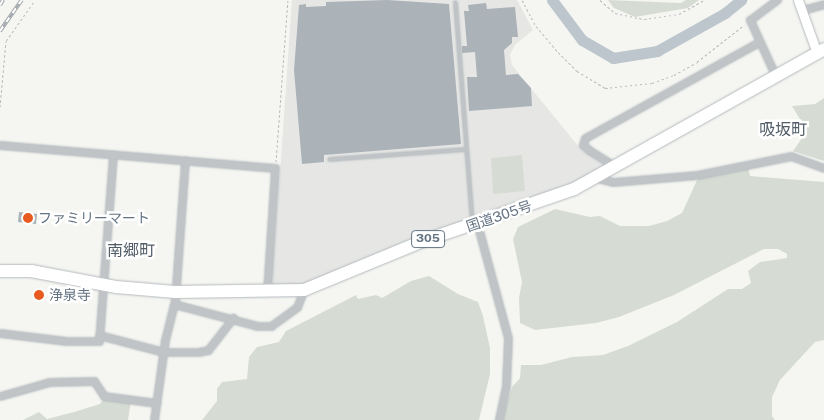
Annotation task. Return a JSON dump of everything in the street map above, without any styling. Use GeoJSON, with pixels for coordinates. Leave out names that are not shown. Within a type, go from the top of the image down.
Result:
{"type":"FeatureCollection","features":[{"type":"Feature","properties":{"kind":"highway","name":"国道305号"},"geometry":{"type":"LineString","coordinates":[[0,271],[31,271],[175,298],[304,290],[424,241],[552,198],[597,178],[820,51]]}},
{"type":"Feature","properties":{"kind":"street"},"geometry":{"type":"LineString","coordinates":[[776,77],[750,20],[777,0]]}},
{"type":"Feature","properties":{"kind":"street"},"geometry":{"type":"LineString","coordinates":[[798,0],[820,51]]}},
{"type":"Feature","properties":{"kind":"street"},"geometry":{"type":"LineString","coordinates":[[802,10],[824,4]]}},
{"type":"Feature","properties":{"kind":"street"},"geometry":{"type":"LineString","coordinates":[[616,167],[583,145],[584,138],[759,42]]}},
{"type":"Feature","properties":{"kind":"street"},"geometry":{"type":"LineString","coordinates":[[0,145],[275,168],[267,292]]}},
{"type":"Feature","properties":{"kind":"street"},"geometry":{"type":"LineString","coordinates":[[0,333],[67,341],[99,341],[113,155]]}},
{"type":"Feature","properties":{"kind":"street"},"geometry":{"type":"LineString","coordinates":[[597,178],[612,182],[697,175],[791,156],[824,168]]}},
{"type":"Feature","properties":{"kind":"street"},"geometry":{"type":"LineString","coordinates":[[154,420],[157,403],[156,392],[175,298],[186,160]]}},
{"type":"Feature","properties":{"kind":"street"},"geometry":{"type":"LineString","coordinates":[[475,224],[508,338],[506,386],[499,420]]}},
{"type":"Feature","properties":{"kind":"street"},"geometry":{"type":"LineString","coordinates":[[175,298],[257,326],[271,326],[297,307],[304,290]]}},
{"type":"Feature","properties":{"kind":"street"},"geometry":{"type":"LineString","coordinates":[[99,335],[164,352],[208,350],[233,318]]}},
{"type":"Feature","properties":{"kind":"street"},"geometry":{"type":"LineString","coordinates":[[0,396],[49,382],[94,381],[104,396],[157,403]]}},
{"type":"Feature","properties":{"kind":"lane"},"geometry":{"type":"LineString","coordinates":[[455,2],[466,149],[475,224]]}},
{"type":"Feature","properties":{"kind":"lane"},"geometry":{"type":"LineString","coordinates":[[329,159],[466,149]]}},
{"type":"Feature","properties":{"kind":"path"},"geometry":{"type":"LineString","coordinates":[[0,107],[6,41],[35,0]]}},
{"type":"Feature","properties":{"kind":"path"},"geometry":{"type":"LineString","coordinates":[[275,168],[288,0]]}},
{"type":"Feature","properties":{"kind":"path"},"geometry":{"type":"LineString","coordinates":[[522,0],[536,26],[558,52],[578,71],[605,88],[652,83],[684,70],[750,20]]}},
{"type":"Feature","properties":{"kind":"path"},"geometry":{"type":"LineString","coordinates":[[600,0],[608,9],[624,16],[656,19],[679,14],[704,0]]}},
{"type":"Feature","properties":{"kind":"shaded area"},"geometry":{"type":"Polygon","coordinates":[[[292,0],[517,0],[533,30],[515,45],[510,55],[512,65],[579,147],[606,166],[550,195],[300,286],[272,288],[292,0]]]}},
{"type":"Feature","properties":{"kind":"shaded area"},"geometry":{"type":"Polygon","coordinates":[[[608,0],[681,3],[686,0],[699,0],[688,8],[635,17],[614,8],[608,0]]]}},
{"type":"Feature","properties":{"kind":"shaded area"},"geometry":{"type":"Polygon","coordinates":[[[824,98],[824,161],[793,151],[807,131],[792,106],[815,104],[824,98]]]}},
{"type":"Feature","properties":{"kind":"shaded area"},"geometry":{"type":"Polygon","coordinates":[[[522,155],[525,191],[493,194],[491,158],[522,155]]]}},
{"type":"Feature","properties":{"kind":"shaded area"},"geometry":{"type":"Polygon","coordinates":[[[748,166],[750,176],[824,182],[824,340],[815,342],[780,380],[772,397],[772,416],[775,420],[502,420],[512,387],[520,378],[521,365],[541,365],[572,357],[603,355],[628,346],[677,322],[728,289],[742,289],[751,283],[748,271],[760,262],[787,258],[787,254],[778,249],[764,249],[674,295],[619,317],[596,323],[535,330],[520,323],[519,298],[522,282],[513,239],[518,227],[555,209],[590,217],[600,216],[620,226],[649,226],[667,221],[682,213],[698,178],[748,166]]]}},
{"type":"Feature","properties":{"kind":"shaded area"},"geometry":{"type":"Polygon","coordinates":[[[429,276],[458,294],[478,302],[483,316],[490,348],[490,374],[479,420],[202,420],[217,401],[217,389],[222,382],[247,379],[249,357],[257,347],[279,342],[286,331],[356,295],[358,299],[376,295],[382,298],[411,281],[429,276]]]}},
{"type":"Feature","properties":{"kind":"shaded area"},"geometry":{"type":"Polygon","coordinates":[[[104,398],[131,401],[128,420],[23,420],[39,412],[47,419],[74,412],[100,404],[104,398]]]}},
{"type":"Feature","properties":{"kind":"building"},"geometry":{"type":"Polygon","coordinates":[[[387,0],[449,4],[461,144],[324,155],[324,162],[302,164],[294,70],[299,5],[306,4],[306,7],[326,6],[326,2],[387,0]]]}},
{"type":"Feature","properties":{"kind":"building"},"geometry":{"type":"Polygon","coordinates":[[[486,3],[487,9],[515,7],[518,37],[512,37],[512,43],[504,50],[506,75],[518,74],[531,88],[532,106],[469,111],[467,77],[477,77],[475,52],[462,53],[462,46],[467,46],[464,11],[469,11],[468,5],[486,3]]]}},
{"type":"Feature","properties":{"kind":"building","name":"ファミリーマート"},"geometry":{"type":"Polygon","coordinates":[[[19,212],[37,214],[36,224],[18,222],[19,212]]]}},
{"type":"Feature","properties":{"kind":"waterway"},"geometry":{"type":"LineString","coordinates":[[552,0],[582,40],[613,58],[657,51],[725,13],[741,0]]}},
{"type":"Feature","properties":{"kind":"railway"},"geometry":{"type":"LineString","coordinates":[[0,5],[3,0]]}},
{"type":"Feature","properties":{"kind":"railway"},"geometry":{"type":"LineString","coordinates":[[0,31],[22,0]]}},
{"type":"Feature","properties":{"kind":"place","name":"ファミリーマート"},"geometry":{"type":"Point","coordinates":[28,218]}},
{"type":"Feature","properties":{"kind":"place","name":"浄泉寺"},"geometry":{"type":"Point","coordinates":[39,295]}},
{"type":"Feature","properties":{"kind":"district","name":"吸坂町"},"geometry":{"type":"Point","coordinates":[783,130]}},
{"type":"Feature","properties":{"kind":"district","name":"南郷町"},"geometry":{"type":"Point","coordinates":[131,251]}}]}
